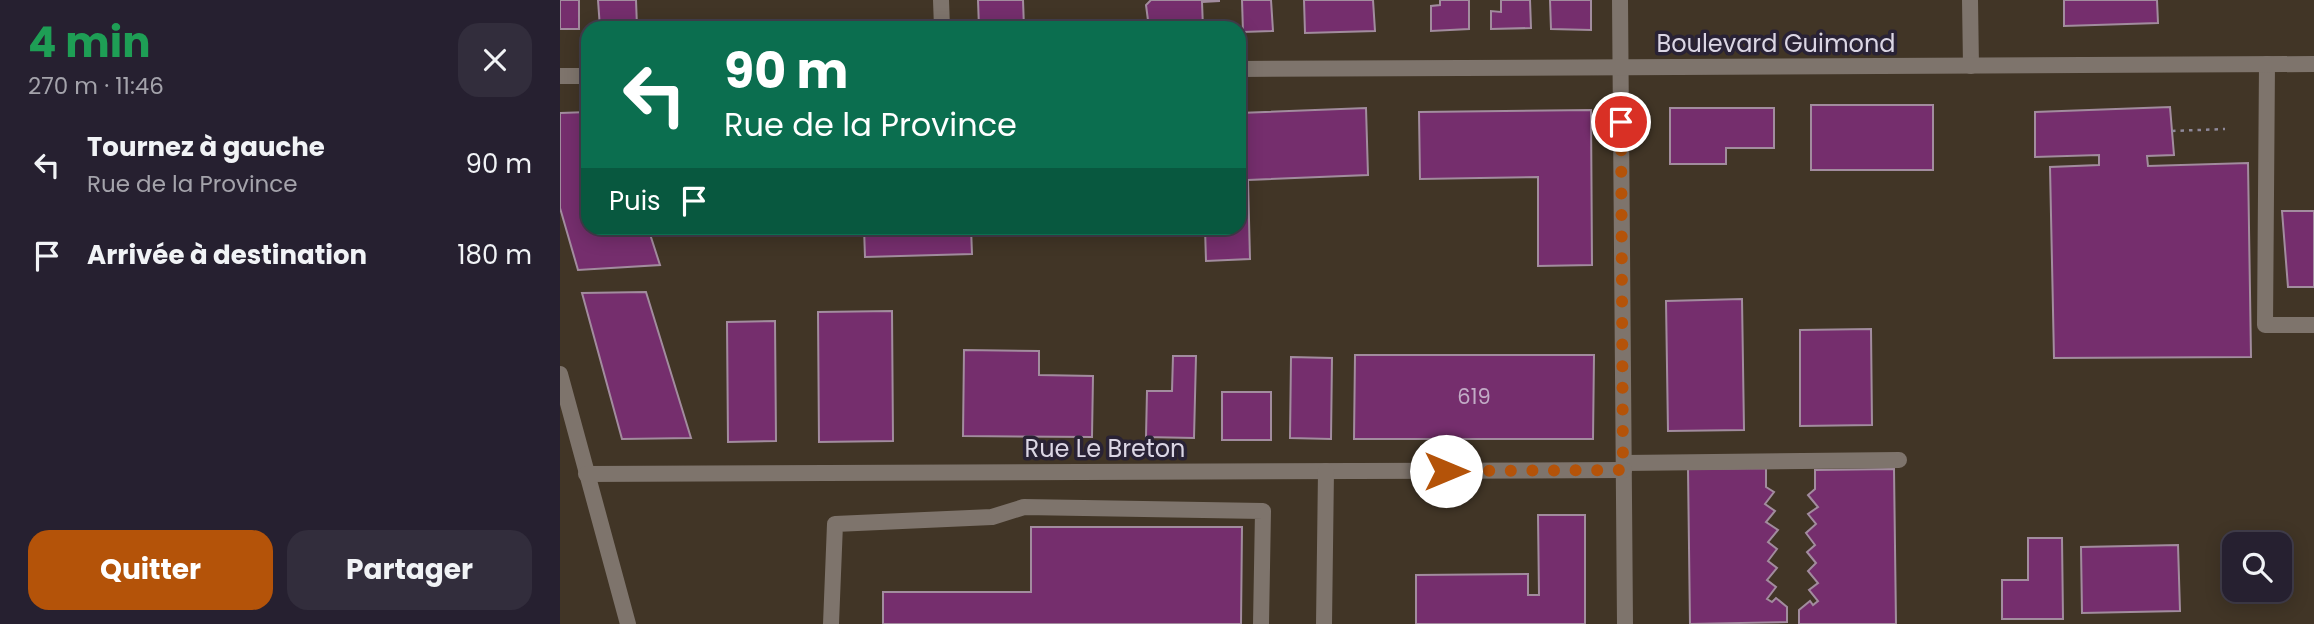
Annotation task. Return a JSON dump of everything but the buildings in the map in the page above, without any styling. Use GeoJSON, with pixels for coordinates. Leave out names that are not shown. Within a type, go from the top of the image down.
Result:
{"type":"FeatureCollection","features":[{"type":"Feature","properties":{"kind":"street"},"geometry":{"type":"LineString","coordinates":[[941,0],[942,21]]}},
{"type":"Feature","properties":{"kind":"street"},"geometry":{"type":"LineString","coordinates":[[1620,0],[1625,624]]}},
{"type":"Feature","properties":{"kind":"street"},"geometry":{"type":"LineString","coordinates":[[1970,0],[1971,66]]}},
{"type":"Feature","properties":{"kind":"street"},"geometry":{"type":"LineString","coordinates":[[2267,64],[2265,325],[2314,325]]}},
{"type":"Feature","properties":{"kind":"street","name":"Boulevard Guimond"},"geometry":{"type":"LineString","coordinates":[[1246,69],[2314,64]]}},
{"type":"Feature","properties":{"kind":"street"},"geometry":{"type":"LineString","coordinates":[[560,76],[581,76]]}},
{"type":"Feature","properties":{"kind":"street"},"geometry":{"type":"LineString","coordinates":[[560,374],[628,624]]}},
{"type":"Feature","properties":{"kind":"street","name":"Rue Le Breton"},"geometry":{"type":"LineString","coordinates":[[586,474],[1326,471],[1899,460]]}},
{"type":"Feature","properties":{"kind":"street"},"geometry":{"type":"LineString","coordinates":[[1324,624],[1326,471]]}},
{"type":"Feature","properties":{"kind":"street"},"geometry":{"type":"LineString","coordinates":[[831,624],[835,524],[992,517],[1024,507],[1263,511],[1261,624]]}},
{"type":"Feature","properties":{"kind":"path"},"geometry":{"type":"LineString","coordinates":[[2172,131],[2225,129]]}},
{"type":"Feature","properties":{"kind":"shaded area"},"geometry":{"type":"Polygon","coordinates":[[[560,0],[2314,0],[2314,624],[560,624],[560,0]]]}},
{"type":"Feature","properties":{"kind":"route"},"geometry":{"type":"LineString","coordinates":[[1446,471],[1623,470],[1621,122]]}}]}
